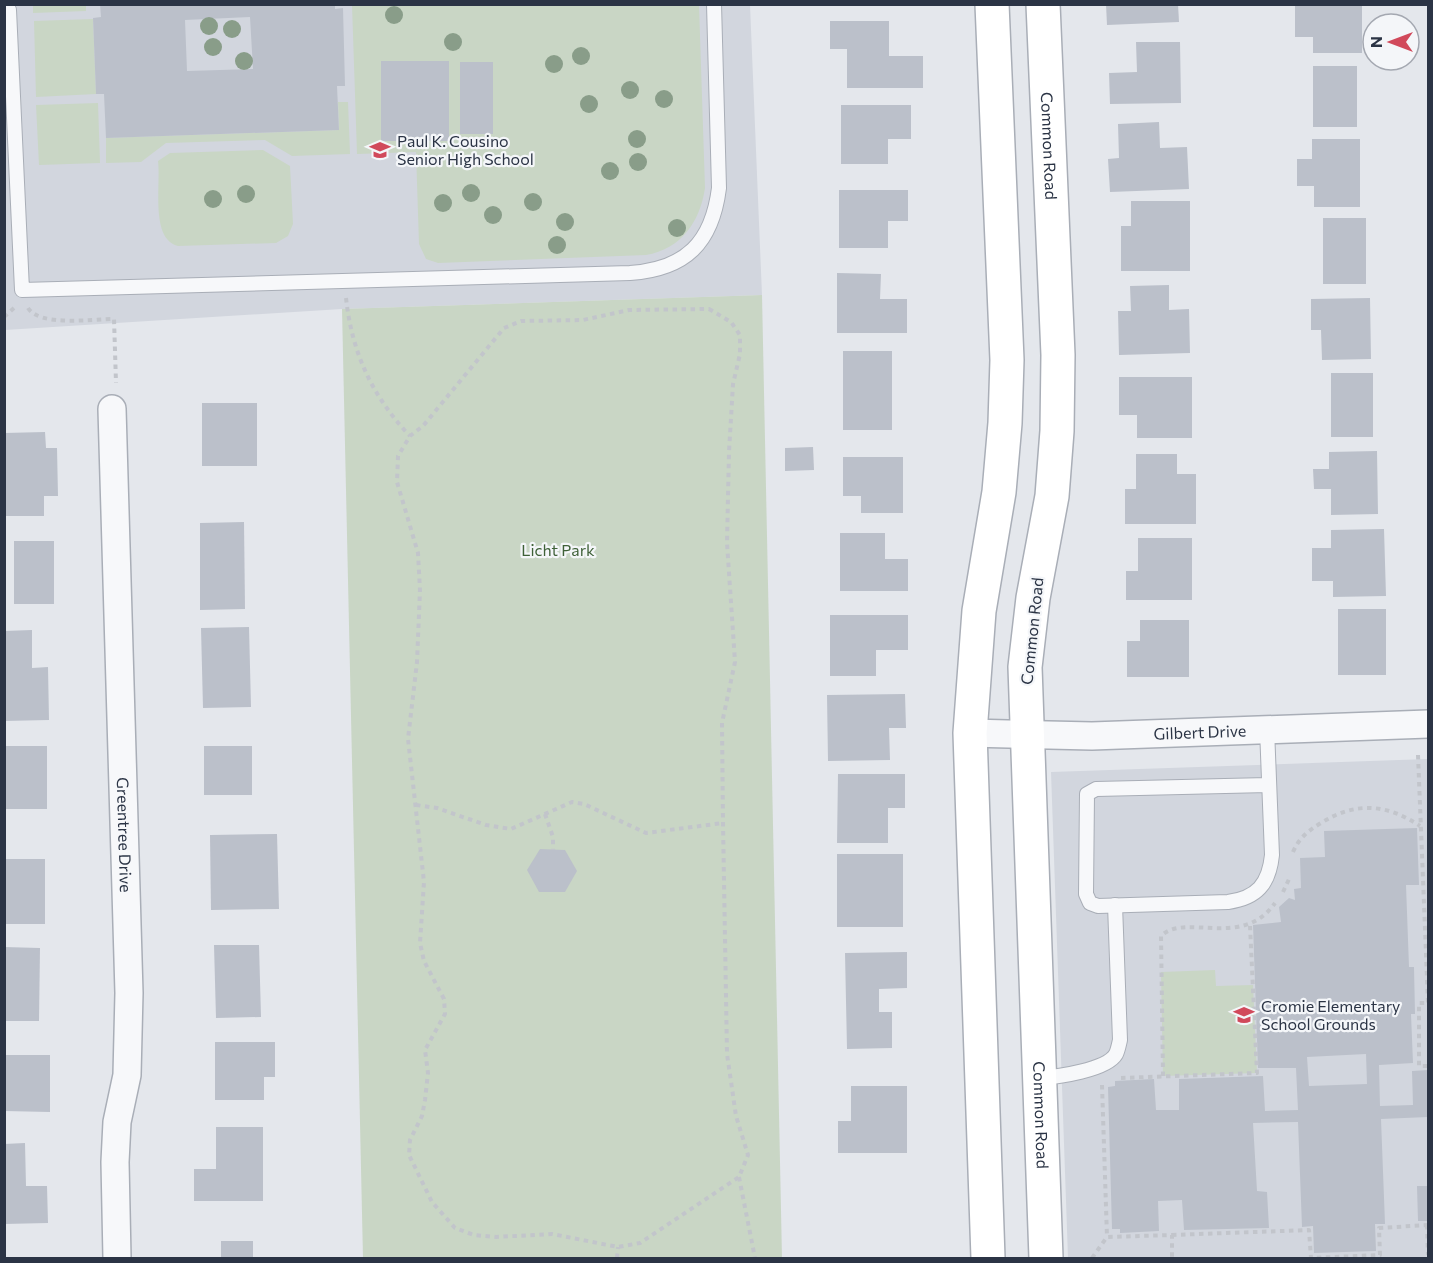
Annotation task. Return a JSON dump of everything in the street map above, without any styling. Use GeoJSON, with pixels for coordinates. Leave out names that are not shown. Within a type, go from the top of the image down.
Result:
{"type":"FeatureCollection","features":[{"type":"Feature","properties":{"kind":"street"},"geometry":{"type":"LineString","coordinates":[[988,1258],[970,733],[979,611],[999,492],[1005,423],[1007,360],[992,4]]}},
{"type":"Feature","properties":{"kind":"street","name":"Common Road"},"geometry":{"type":"LineString","coordinates":[[1043,4],[1058,355],[1057,430],[1052,496],[1033,598],[1025,667],[1046,1258]]}},
{"type":"Feature","properties":{"kind":"street","name":"Greentree Drive"},"geometry":{"type":"LineString","coordinates":[[112,409],[129,993],[127,1075],[117,1122],[115,1162],[117,1258]]}},
{"type":"Feature","properties":{"kind":"street","name":"Gilbert Drive"},"geometry":{"type":"LineString","coordinates":[[970,733],[1026,736],[1428,724]]}},
{"type":"Feature","properties":{"kind":"lane"},"geometry":{"type":"LineString","coordinates":[[6,4],[9,10],[22,290],[650,272],[688,256],[704,238],[716,214],[719,188],[714,4]]}},
{"type":"Feature","properties":{"kind":"lane"},"geometry":{"type":"LineString","coordinates":[[1266,729],[1268,784],[1270,872],[1261,887],[1247,900],[1115,905],[1090,903],[1086,894],[1087,794],[1096,789],[1268,784]]}},
{"type":"Feature","properties":{"kind":"lane"},"geometry":{"type":"LineString","coordinates":[[1040,1078],[1083,1071],[1108,1062],[1116,1054],[1120,1040],[1115,905]]}},
{"type":"Feature","properties":{"kind":"path"},"geometry":{"type":"LineString","coordinates":[[344,281],[348,316],[364,368],[376,396],[410,436]]}},
{"type":"Feature","properties":{"kind":"path"},"geometry":{"type":"LineString","coordinates":[[22,290],[32,314],[39,318],[114,319],[116,390],[112,409]]}},
{"type":"Feature","properties":{"kind":"path"},"geometry":{"type":"LineString","coordinates":[[739,1177],[640,1243],[618,1247],[552,1234],[496,1237],[474,1235],[455,1228],[432,1202],[409,1155],[410,1140],[422,1116],[425,1100],[428,1073],[425,1050],[446,1014],[444,999],[424,961],[420,943],[424,882],[408,739],[417,662],[420,590],[418,553],[397,482],[398,456],[410,436],[423,426],[504,328],[521,321],[583,320],[629,310],[709,309],[731,322],[740,335],[740,354],[733,384],[729,452],[726,543],[735,662],[722,723],[723,823],[727,1054],[736,1116],[748,1155],[739,1177],[755,1258]]}},
{"type":"Feature","properties":{"kind":"path"},"geometry":{"type":"LineString","coordinates":[[1418,755],[1428,1003],[1419,1003],[1418,1037],[1419,1066],[1428,1066]]}},
{"type":"Feature","properties":{"kind":"path"},"geometry":{"type":"LineString","coordinates":[[416,805],[437,808],[486,825],[511,829],[572,802],[584,804],[646,833],[723,823]]}},
{"type":"Feature","properties":{"kind":"path"},"geometry":{"type":"LineString","coordinates":[[545,814],[553,837],[553,850]]}},
{"type":"Feature","properties":{"kind":"path"},"geometry":{"type":"LineString","coordinates":[[1112,1078],[1257,1074],[1250,926]]}},
{"type":"Feature","properties":{"kind":"path"},"geometry":{"type":"LineString","coordinates":[[1092,1258],[1107,1237],[1102,1079]]}},
{"type":"Feature","properties":{"kind":"path"},"geometry":{"type":"LineString","coordinates":[[1107,1237],[1309,1230],[1311,1258],[1380,1256],[1379,1228],[1428,1225],[1428,1255]]}},
{"type":"Feature","properties":{"kind":"path"},"geometry":{"type":"LineString","coordinates":[[1172,1235],[1172,1258]]}},
{"type":"Feature","properties":{"kind":"path"},"geometry":{"type":"LineString","coordinates":[[617,1258],[618,1247]]}},
{"type":"Feature","properties":{"kind":"shaded area","name":"Paul K. Cousino Senior High School"},"geometry":{"type":"Polygon","coordinates":[[[5,5],[750,5],[762,295],[342,309],[5,330],[5,5]]]}},
{"type":"Feature","properties":{"kind":"shaded area","name":"Cromie Elementary School Grounds"},"geometry":{"type":"Polygon","coordinates":[[[1428,759],[1428,1258],[1068,1258],[1051,772],[1428,759]]]}},
{"type":"Feature","properties":{"kind":"green space"},"geometry":{"type":"Polygon","coordinates":[[[33,5],[86,5],[86,11],[33,13],[33,5]]]}},
{"type":"Feature","properties":{"kind":"green space"},"geometry":{"type":"Polygon","coordinates":[[[352,5],[699,5],[705,188],[699,212],[693,223],[679,240],[669,247],[646,255],[438,263],[426,259],[419,244],[416,152],[357,154],[352,5]]]}},
{"type":"Feature","properties":{"kind":"green space"},"geometry":{"type":"Polygon","coordinates":[[[93,19],[96,94],[36,97],[34,21],[93,19]]]}},
{"type":"Feature","properties":{"kind":"green space"},"geometry":{"type":"Polygon","coordinates":[[[338,102],[348,102],[350,154],[292,156],[265,140],[166,143],[141,162],[106,163],[106,138],[339,130],[338,102]]]}},
{"type":"Feature","properties":{"kind":"green space"},"geometry":{"type":"Polygon","coordinates":[[[98,103],[100,163],[39,165],[36,105],[98,103]]]}},
{"type":"Feature","properties":{"kind":"green space"},"geometry":{"type":"Polygon","coordinates":[[[263,150],[290,166],[293,224],[288,236],[276,243],[178,246],[169,241],[163,233],[160,222],[158,161],[170,153],[263,150]]]}},
{"type":"Feature","properties":{"kind":"green space","name":"Licht Park"},"geometry":{"type":"Polygon","coordinates":[[[762,295],[782,1258],[363,1258],[342,309],[762,295]]]}},
{"type":"Feature","properties":{"kind":"green space"},"geometry":{"type":"Polygon","coordinates":[[[1215,970],[1216,986],[1253,985],[1257,1073],[1163,1076],[1161,972],[1215,970]]]}},
{"type":"Feature","properties":{"kind":"building"},"geometry":{"type":"Polygon","coordinates":[[[100,4],[335,4],[335,9],[343,8],[345,86],[337,86],[339,130],[106,138],[104,94],[96,94],[93,18],[101,17],[100,4]],[[250,17],[185,20],[187,71],[253,69],[250,17]]]}},
{"type":"Feature","properties":{"kind":"building"},"geometry":{"type":"Polygon","coordinates":[[[1106,4],[1178,4],[1179,22],[1107,25],[1106,4]]]}},
{"type":"Feature","properties":{"kind":"building"},"geometry":{"type":"Polygon","coordinates":[[[1295,4],[1362,4],[1361,53],[1313,53],[1313,37],[1295,37],[1295,4]]]}},
{"type":"Feature","properties":{"kind":"building"},"geometry":{"type":"Polygon","coordinates":[[[830,21],[889,21],[889,56],[923,56],[923,88],[847,88],[847,49],[830,49],[830,21]]]}},
{"type":"Feature","properties":{"kind":"building"},"geometry":{"type":"Polygon","coordinates":[[[1136,42],[1180,42],[1181,103],[1110,104],[1109,73],[1137,72],[1136,42]]]}},
{"type":"Feature","properties":{"kind":"building"},"geometry":{"type":"Polygon","coordinates":[[[381,61],[449,61],[449,141],[381,141],[381,61]]]}},
{"type":"Feature","properties":{"kind":"building"},"geometry":{"type":"Polygon","coordinates":[[[460,62],[493,62],[493,134],[460,134],[460,62]]]}},
{"type":"Feature","properties":{"kind":"building"},"geometry":{"type":"Polygon","coordinates":[[[1313,66],[1357,66],[1357,127],[1313,127],[1313,66]]]}},
{"type":"Feature","properties":{"kind":"building"},"geometry":{"type":"Polygon","coordinates":[[[841,105],[911,105],[911,139],[888,139],[888,164],[841,164],[841,105]]]}},
{"type":"Feature","properties":{"kind":"building"},"geometry":{"type":"Polygon","coordinates":[[[1159,122],[1160,148],[1187,147],[1189,189],[1110,192],[1108,159],[1119,158],[1118,124],[1159,122]]]}},
{"type":"Feature","properties":{"kind":"building"},"geometry":{"type":"Polygon","coordinates":[[[1312,139],[1360,139],[1360,207],[1314,207],[1314,186],[1297,186],[1297,159],[1312,159],[1312,139]]]}},
{"type":"Feature","properties":{"kind":"building"},"geometry":{"type":"Polygon","coordinates":[[[839,190],[908,190],[908,221],[888,221],[888,248],[839,248],[839,190]]]}},
{"type":"Feature","properties":{"kind":"building"},"geometry":{"type":"Polygon","coordinates":[[[1131,201],[1190,201],[1190,271],[1121,271],[1121,226],[1131,226],[1131,201]]]}},
{"type":"Feature","properties":{"kind":"building"},"geometry":{"type":"Polygon","coordinates":[[[1323,218],[1366,218],[1366,284],[1323,284],[1323,218]]]}},
{"type":"Feature","properties":{"kind":"building"},"geometry":{"type":"Polygon","coordinates":[[[837,273],[881,274],[880,299],[907,299],[907,333],[837,333],[837,273]]]}},
{"type":"Feature","properties":{"kind":"building"},"geometry":{"type":"Polygon","coordinates":[[[1169,285],[1169,310],[1189,309],[1190,353],[1119,355],[1118,311],[1131,311],[1130,286],[1169,285]]]}},
{"type":"Feature","properties":{"kind":"building"},"geometry":{"type":"Polygon","coordinates":[[[1370,298],[1371,359],[1322,360],[1321,330],[1311,330],[1311,299],[1370,298]]]}},
{"type":"Feature","properties":{"kind":"building"},"geometry":{"type":"Polygon","coordinates":[[[843,351],[892,351],[892,430],[843,430],[843,351]]]}},
{"type":"Feature","properties":{"kind":"building"},"geometry":{"type":"Polygon","coordinates":[[[1331,373],[1373,373],[1373,437],[1331,437],[1331,373]]]}},
{"type":"Feature","properties":{"kind":"building"},"geometry":{"type":"Polygon","coordinates":[[[1119,377],[1192,377],[1192,438],[1137,438],[1137,415],[1119,415],[1119,377]]]}},
{"type":"Feature","properties":{"kind":"building"},"geometry":{"type":"Polygon","coordinates":[[[202,403],[257,403],[257,466],[202,466],[202,403]]]}},
{"type":"Feature","properties":{"kind":"building"},"geometry":{"type":"Polygon","coordinates":[[[45,432],[46,448],[57,448],[58,496],[44,496],[44,516],[4,516],[4,433],[45,432]]]}},
{"type":"Feature","properties":{"kind":"building"},"geometry":{"type":"Polygon","coordinates":[[[813,447],[814,470],[785,471],[785,448],[813,447]]]}},
{"type":"Feature","properties":{"kind":"building"},"geometry":{"type":"Polygon","coordinates":[[[1377,451],[1378,514],[1331,515],[1331,489],[1314,489],[1313,469],[1329,469],[1329,452],[1377,451]]]}},
{"type":"Feature","properties":{"kind":"building"},"geometry":{"type":"Polygon","coordinates":[[[1136,454],[1177,454],[1177,474],[1196,474],[1196,524],[1125,524],[1125,489],[1136,489],[1136,454]]]}},
{"type":"Feature","properties":{"kind":"building"},"geometry":{"type":"Polygon","coordinates":[[[843,457],[903,457],[903,513],[861,513],[861,496],[843,496],[843,457]]]}},
{"type":"Feature","properties":{"kind":"building"},"geometry":{"type":"Polygon","coordinates":[[[244,522],[245,609],[200,610],[200,523],[244,522]]]}},
{"type":"Feature","properties":{"kind":"building"},"geometry":{"type":"Polygon","coordinates":[[[1384,529],[1386,596],[1333,597],[1333,581],[1312,581],[1312,548],[1331,548],[1331,530],[1384,529]]]}},
{"type":"Feature","properties":{"kind":"building"},"geometry":{"type":"Polygon","coordinates":[[[840,533],[885,533],[885,559],[908,559],[908,591],[840,591],[840,533]]]}},
{"type":"Feature","properties":{"kind":"building"},"geometry":{"type":"Polygon","coordinates":[[[1138,538],[1192,538],[1192,600],[1126,600],[1126,571],[1138,571],[1138,538]]]}},
{"type":"Feature","properties":{"kind":"building"},"geometry":{"type":"Polygon","coordinates":[[[14,541],[54,541],[54,604],[14,604],[14,541]]]}},
{"type":"Feature","properties":{"kind":"building"},"geometry":{"type":"Polygon","coordinates":[[[1338,609],[1386,609],[1386,675],[1338,675],[1338,609]]]}},
{"type":"Feature","properties":{"kind":"building"},"geometry":{"type":"Polygon","coordinates":[[[830,615],[908,615],[908,650],[876,650],[876,676],[830,676],[830,615]]]}},
{"type":"Feature","properties":{"kind":"building"},"geometry":{"type":"Polygon","coordinates":[[[1140,620],[1189,620],[1189,677],[1127,677],[1127,641],[1140,641],[1140,620]]]}},
{"type":"Feature","properties":{"kind":"building"},"geometry":{"type":"Polygon","coordinates":[[[249,627],[251,707],[203,708],[201,628],[249,627]]]}},
{"type":"Feature","properties":{"kind":"building"},"geometry":{"type":"Polygon","coordinates":[[[32,630],[32,668],[48,667],[49,720],[4,721],[4,631],[32,630]]]}},
{"type":"Feature","properties":{"kind":"building"},"geometry":{"type":"Polygon","coordinates":[[[905,694],[906,728],[889,728],[890,760],[828,761],[827,695],[905,694]]]}},
{"type":"Feature","properties":{"kind":"building"},"geometry":{"type":"Polygon","coordinates":[[[4,746],[47,746],[47,809],[4,809],[4,746]]]}},
{"type":"Feature","properties":{"kind":"building"},"geometry":{"type":"Polygon","coordinates":[[[204,746],[252,746],[252,795],[204,795],[204,746]]]}},
{"type":"Feature","properties":{"kind":"building"},"geometry":{"type":"Polygon","coordinates":[[[838,774],[905,774],[905,808],[888,808],[888,843],[837,843],[838,774]]]}},
{"type":"Feature","properties":{"kind":"building"},"geometry":{"type":"Polygon","coordinates":[[[1417,828],[1419,885],[1406,885],[1409,967],[1414,967],[1415,1014],[1411,1014],[1413,1063],[1379,1065],[1380,1106],[1413,1105],[1412,1071],[1428,1070],[1428,1117],[1381,1119],[1385,1224],[1375,1224],[1376,1251],[1314,1253],[1313,1226],[1302,1227],[1298,1122],[1253,1123],[1257,1191],[1267,1192],[1269,1228],[1184,1230],[1182,1200],[1158,1201],[1159,1231],[1120,1233],[1120,1229],[1112,1229],[1108,1087],[1115,1086],[1115,1081],[1154,1079],[1156,1110],[1179,1110],[1179,1079],[1263,1076],[1265,1111],[1298,1110],[1296,1068],[1258,1068],[1253,925],[1281,922],[1279,907],[1289,898],[1295,900],[1294,889],[1301,888],[1300,858],[1325,857],[1324,831],[1417,828]],[[1366,1054],[1307,1057],[1309,1086],[1367,1084],[1366,1054]]]}},
{"type":"Feature","properties":{"kind":"building"},"geometry":{"type":"Polygon","coordinates":[[[277,834],[279,909],[211,910],[210,835],[277,834]]]}},
{"type":"Feature","properties":{"kind":"building"},"geometry":{"type":"Polygon","coordinates":[[[540,849],[565,850],[577,871],[565,892],[539,892],[527,870],[540,849]]]}},
{"type":"Feature","properties":{"kind":"building"},"geometry":{"type":"Polygon","coordinates":[[[837,854],[903,854],[903,927],[837,927],[837,854]]]}},
{"type":"Feature","properties":{"kind":"building"},"geometry":{"type":"Polygon","coordinates":[[[4,859],[45,859],[45,924],[4,924],[4,859]]]}},
{"type":"Feature","properties":{"kind":"building"},"geometry":{"type":"Polygon","coordinates":[[[214,945],[259,945],[261,1017],[216,1018],[214,945]]]}},
{"type":"Feature","properties":{"kind":"building"},"geometry":{"type":"Polygon","coordinates":[[[4,947],[40,948],[39,1021],[4,1021],[4,947]]]}},
{"type":"Feature","properties":{"kind":"building"},"geometry":{"type":"Polygon","coordinates":[[[907,952],[907,988],[879,989],[879,1012],[892,1012],[892,1048],[847,1049],[845,953],[907,952]]]}},
{"type":"Feature","properties":{"kind":"building"},"geometry":{"type":"Polygon","coordinates":[[[215,1042],[275,1042],[275,1077],[264,1077],[264,1100],[215,1100],[215,1042]]]}},
{"type":"Feature","properties":{"kind":"building"},"geometry":{"type":"Polygon","coordinates":[[[4,1055],[50,1055],[50,1112],[4,1111],[4,1055]]]}},
{"type":"Feature","properties":{"kind":"building"},"geometry":{"type":"Polygon","coordinates":[[[851,1086],[907,1086],[907,1153],[838,1153],[838,1121],[851,1121],[851,1086]]]}},
{"type":"Feature","properties":{"kind":"building"},"geometry":{"type":"Polygon","coordinates":[[[216,1127],[263,1127],[263,1201],[194,1201],[194,1169],[216,1169],[216,1127]]]}},
{"type":"Feature","properties":{"kind":"building"},"geometry":{"type":"Polygon","coordinates":[[[25,1143],[26,1186],[47,1186],[48,1223],[4,1224],[4,1144],[25,1143]]]}},
{"type":"Feature","properties":{"kind":"building"},"geometry":{"type":"Polygon","coordinates":[[[1417,1186],[1428,1186],[1428,1221],[1418,1221],[1417,1186]]]}},
{"type":"Feature","properties":{"kind":"building"},"geometry":{"type":"Polygon","coordinates":[[[221,1241],[253,1241],[253,1258],[221,1258],[221,1241]]]}},
{"type":"Feature","properties":{"kind":"place","name":"Paul K. Cousino Senior High School"},"geometry":{"type":"Point","coordinates":[380,150]}},
{"type":"Feature","properties":{"kind":"place","name":"Cromie Elementary School Grounds"},"geometry":{"type":"Point","coordinates":[1244,1015]}}]}
